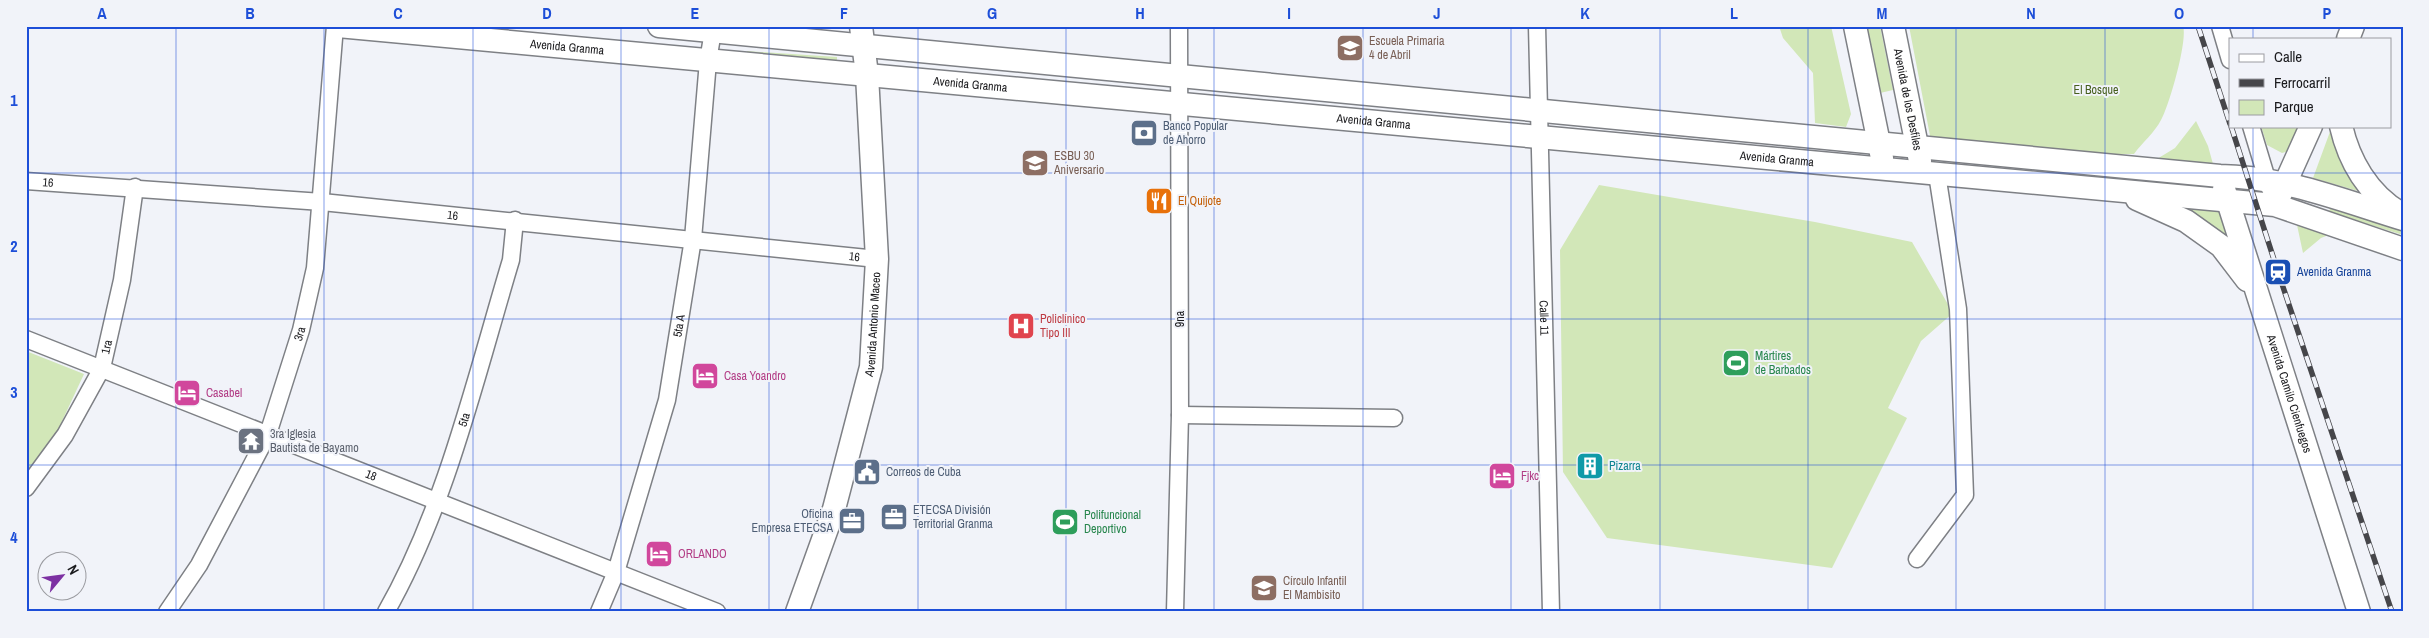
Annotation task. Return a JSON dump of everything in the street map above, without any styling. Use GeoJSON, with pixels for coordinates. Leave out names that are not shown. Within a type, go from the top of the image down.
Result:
{"type":"FeatureCollection","features":[{"type":"Feature","properties":{"kind":"main road","name":"Avenida Granma"},"geometry":{"type":"LineString","coordinates":[[336,26],[493,34],[708,60],[2275,205],[2403,249]]}},
{"type":"Feature","properties":{"kind":"main road","name":"Avenida Granma"},"geometry":{"type":"LineString","coordinates":[[659,26],[713,31],[862,36],[1179,76],[2276,181],[2403,219]]}},
{"type":"Feature","properties":{"kind":"main road"},"geometry":{"type":"LineString","coordinates":[[1855,26],[1884,169]]}},
{"type":"Feature","properties":{"kind":"main road","name":"Avenida de los Desfiles"},"geometry":{"type":"LineString","coordinates":[[1892,26],[1918,147],[1929,173]]}},
{"type":"Feature","properties":{"kind":"main road"},"geometry":{"type":"LineString","coordinates":[[2348,38],[2353,26]]}},
{"type":"Feature","properties":{"kind":"main road","name":"Avenida Antonio Maceo"},"geometry":{"type":"LineString","coordinates":[[797,612],[834,509],[871,367],[877,259],[867,75],[862,36]]}},
{"type":"Feature","properties":{"kind":"main road"},"geometry":{"type":"LineString","coordinates":[[2275,205],[2276,181],[2310,128]]}},
{"type":"Feature","properties":{"kind":"main road"},"geometry":{"type":"LineString","coordinates":[[2341,128],[2353,163],[2367,184],[2382,201],[2403,215]]}},
{"type":"Feature","properties":{"kind":"main road","name":"Avenida Camilo Cienfuegos"},"geometry":{"type":"LineString","coordinates":[[2220,176],[2360,612]]}},
{"type":"Feature","properties":{"kind":"main road"},"geometry":{"type":"LineString","coordinates":[[2112,190],[2156,206],[2186,221],[2214,241],[2220,246],[2257,294]]}},
{"type":"Feature","properties":{"kind":"street","name":"3ra"},"geometry":{"type":"LineString","coordinates":[[167,612],[199,565],[268,434],[301,330],[315,268],[336,26]]}},
{"type":"Feature","properties":{"kind":"street","name":"9na"},"geometry":{"type":"LineString","coordinates":[[1175,612],[1180,415],[1179,26]]}},
{"type":"Feature","properties":{"kind":"street","name":"Calle 11"},"geometry":{"type":"LineString","coordinates":[[1537,26],[1551,612]]}},
{"type":"Feature","properties":{"kind":"street"},"geometry":{"type":"LineString","coordinates":[[2220,26],[2229,57]]}},
{"type":"Feature","properties":{"kind":"street","name":"5ta A"},"geometry":{"type":"LineString","coordinates":[[599,612],[616,572],[667,400],[693,239],[708,60],[713,31]]}},
{"type":"Feature","properties":{"kind":"street"},"geometry":{"type":"LineString","coordinates":[[2252,128],[2276,181]]}},
{"type":"Feature","properties":{"kind":"street"},"geometry":{"type":"LineString","coordinates":[[1918,559],[1965,495],[1958,308],[1929,173]]}},
{"type":"Feature","properties":{"kind":"street","name":"16"},"geometry":{"type":"LineString","coordinates":[[26,181],[135,187],[322,202],[515,220],[877,259]]}},
{"type":"Feature","properties":{"kind":"street","name":"1ra"},"geometry":{"type":"LineString","coordinates":[[26,488],[65,435],[102,368],[122,280],[135,187]]}},
{"type":"Feature","properties":{"kind":"street","name":"5ta"},"geometry":{"type":"LineString","coordinates":[[386,612],[397,593],[438,500],[511,260],[515,220]]}},
{"type":"Feature","properties":{"kind":"street","name":"18"},"geometry":{"type":"LineString","coordinates":[[26,339],[438,500],[717,612]]}},
{"type":"Feature","properties":{"kind":"street"},"geometry":{"type":"LineString","coordinates":[[1180,415],[1394,418]]}},
{"type":"Feature","properties":{"kind":"green space"},"geometry":{"type":"Polygon","coordinates":[[[1779,26],[1831,26],[1851,114],[1846,127],[1815,123],[1813,73],[1783,38],[1779,26]]]}},
{"type":"Feature","properties":{"kind":"green space"},"geometry":{"type":"Polygon","coordinates":[[[1867,26],[1880,26],[1893,90],[1880,93],[1867,26]]]}},
{"type":"Feature","properties":{"kind":"green space","name":"El Bosque"},"geometry":{"type":"Polygon","coordinates":[[[1909,26],[2183,26],[2184,33],[2173,88],[2158,124],[2134,154],[2107,154],[1931,141],[1909,26]]]}},
{"type":"Feature","properties":{"kind":"green space"},"geometry":{"type":"Polygon","coordinates":[[[747,51],[837,57],[837,61],[747,54],[747,51]]]}},
{"type":"Feature","properties":{"kind":"green space"},"geometry":{"type":"Polygon","coordinates":[[[2196,121],[2208,146],[2213,164],[2152,162],[2175,148],[2196,121]]]}},
{"type":"Feature","properties":{"kind":"green space"},"geometry":{"type":"Polygon","coordinates":[[[2262,128],[2304,128],[2295,149],[2282,153],[2267,145],[2262,128]]]}},
{"type":"Feature","properties":{"kind":"green space"},"geometry":{"type":"Polygon","coordinates":[[[2331,129],[2359,187],[2358,191],[2313,178],[2331,129]]]}},
{"type":"Feature","properties":{"kind":"green space","name":"Mártires de Barbados"},"geometry":{"type":"Polygon","coordinates":[[[1599,185],[1815,222],[1912,242],[1953,313],[1921,341],[1888,408],[1907,418],[1832,568],[1607,538],[1563,472],[1560,250],[1599,185]]]}},
{"type":"Feature","properties":{"kind":"green space"},"geometry":{"type":"Polygon","coordinates":[[[2163,201],[2228,207],[2244,259],[2163,201]]]}},
{"type":"Feature","properties":{"kind":"green space"},"geometry":{"type":"Polygon","coordinates":[[[2331,205],[2403,227],[2403,235],[2329,212],[2331,205]]]}},
{"type":"Feature","properties":{"kind":"green space"},"geometry":{"type":"Polygon","coordinates":[[[2297,225],[2331,234],[2321,238],[2303,253],[2297,225]]]}},
{"type":"Feature","properties":{"kind":"green space"},"geometry":{"type":"Polygon","coordinates":[[[26,351],[84,374],[57,432],[26,479],[26,351]]]}},
{"type":"Feature","properties":{"kind":"railway"},"geometry":{"type":"LineString","coordinates":[[2198,26],[2229,121]]}},
{"type":"Feature","properties":{"kind":"railway"},"geometry":{"type":"LineString","coordinates":[[2232,128],[2392,612]]}},
{"type":"Feature","properties":{"kind":"place","name":"Escuela Primaria 4 de Abril"},"geometry":{"type":"Point","coordinates":[1350,48]}},
{"type":"Feature","properties":{"kind":"place","name":"Banco Popular de Ahorro"},"geometry":{"type":"Point","coordinates":[1144,133]}},
{"type":"Feature","properties":{"kind":"place","name":"ESBU 30 Aniversario"},"geometry":{"type":"Point","coordinates":[1035,163]}},
{"type":"Feature","properties":{"kind":"place","name":"El Quijote"},"geometry":{"type":"Point","coordinates":[1159,201]}},
{"type":"Feature","properties":{"kind":"place","name":"Avenida Granma"},"geometry":{"type":"Point","coordinates":[2278,272]}},
{"type":"Feature","properties":{"kind":"place","name":"Policlínico Tipo III"},"geometry":{"type":"Point","coordinates":[1021,326]}},
{"type":"Feature","properties":{"kind":"place","name":"Mártires de Barbados"},"geometry":{"type":"Point","coordinates":[1736,363]}},
{"type":"Feature","properties":{"kind":"place","name":"Casa Yoandro"},"geometry":{"type":"Point","coordinates":[705,376]}},
{"type":"Feature","properties":{"kind":"place","name":"Casabel"},"geometry":{"type":"Point","coordinates":[187,393]}},
{"type":"Feature","properties":{"kind":"place","name":"3ra Iglesia Bautista de Bayamo"},"geometry":{"type":"Point","coordinates":[251,441]}},
{"type":"Feature","properties":{"kind":"place","name":"Pizarra"},"geometry":{"type":"Point","coordinates":[1590,466]}},
{"type":"Feature","properties":{"kind":"place","name":"Correos de Cuba"},"geometry":{"type":"Point","coordinates":[867,472]}},
{"type":"Feature","properties":{"kind":"place","name":"Fjkc"},"geometry":{"type":"Point","coordinates":[1502,476]}},
{"type":"Feature","properties":{"kind":"place","name":"ETECSA División Territorial Granma"},"geometry":{"type":"Point","coordinates":[894,517]}},
{"type":"Feature","properties":{"kind":"place","name":"Oficina Empresa ETECSA"},"geometry":{"type":"Point","coordinates":[852,521]}},
{"type":"Feature","properties":{"kind":"place","name":"Polifuncional Deportivo"},"geometry":{"type":"Point","coordinates":[1065,522]}},
{"type":"Feature","properties":{"kind":"place","name":"ORLANDO"},"geometry":{"type":"Point","coordinates":[659,554]}},
{"type":"Feature","properties":{"kind":"place","name":"Círculo Infantil El Mambisito"},"geometry":{"type":"Point","coordinates":[1264,588]}}]}
